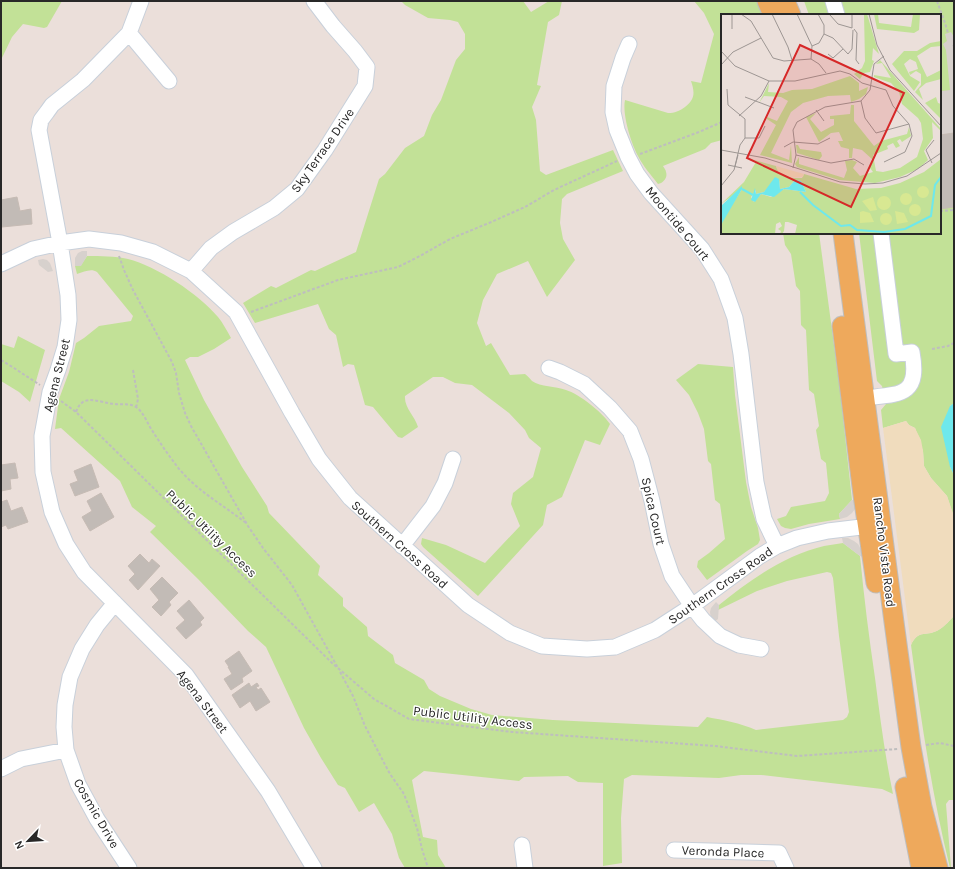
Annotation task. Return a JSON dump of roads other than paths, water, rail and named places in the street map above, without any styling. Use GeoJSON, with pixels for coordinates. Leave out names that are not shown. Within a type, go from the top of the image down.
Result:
{"type":"FeatureCollection","features":[{"type":"Feature","properties":{"kind":"main road"},"geometry":{"type":"LineString","coordinates":[[767,1],[773,14]]}},
{"type":"Feature","properties":{"kind":"main road"},"geometry":{"type":"LineString","coordinates":[[785,1],[791,14]]}},
{"type":"Feature","properties":{"kind":"main road","name":"Rancho Vista Road"},"geometry":{"type":"LineString","coordinates":[[830,234],[874,526],[921,868]]}},
{"type":"Feature","properties":{"kind":"main road","name":"Rancho Vista Road"},"geometry":{"type":"LineString","coordinates":[[843,234],[865,398],[874,526]]}},
{"type":"Feature","properties":{"kind":"main road","name":"Rancho Vista Road"},"geometry":{"type":"LineString","coordinates":[[904,748],[922,807],[938,868]]}},
{"type":"Feature","properties":{"kind":"street","name":"Agena Street"},"geometry":{"type":"LineString","coordinates":[[141,1],[129,33],[83,80],[52,106],[41,120],[40,130],[68,295],[69,320],[65,347],[50,392],[42,436],[43,472],[52,512],[66,544],[84,572],[186,675],[268,791],[314,868]]}},
{"type":"Feature","properties":{"kind":"street","name":"Sky Terrace Drive"},"geometry":{"type":"LineString","coordinates":[[191,271],[211,248],[233,232],[274,208],[297,189],[365,86],[367,67],[314,1]]}},
{"type":"Feature","properties":{"kind":"street"},"geometry":{"type":"LineString","coordinates":[[834,1],[837,14]]}},
{"type":"Feature","properties":{"kind":"street"},"geometry":{"type":"LineString","coordinates":[[129,33],[169,81]]}},
{"type":"Feature","properties":{"kind":"street","name":"Moontide Court"},"geometry":{"type":"LineString","coordinates":[[629,44],[614,86],[613,112],[617,130],[637,174],[651,193],[702,249],[721,279],[735,318],[741,354],[756,482],[764,519],[777,546]]}},
{"type":"Feature","properties":{"kind":"street"},"geometry":{"type":"LineString","coordinates":[[865,398],[902,392],[910,386],[914,376],[912,352],[896,354],[881,234]]}},
{"type":"Feature","properties":{"kind":"street","name":"Southern Cross Road"},"geometry":{"type":"LineString","coordinates":[[1,264],[33,249],[88,239],[119,243],[153,252],[191,271],[236,312],[319,459],[350,498],[468,606],[510,633],[542,646],[587,649],[616,647],[655,630],[692,606],[760,556],[777,546],[797,538],[828,531],[874,526]]}},
{"type":"Feature","properties":{"kind":"street","name":"Spica Court"},"geometry":{"type":"LineString","coordinates":[[549,368],[584,384],[610,408],[630,431],[641,459],[661,544],[672,576],[692,606],[703,620],[720,636],[739,645],[761,649]]}},
{"type":"Feature","properties":{"kind":"street"},"geometry":{"type":"LineString","coordinates":[[402,546],[433,506],[445,483],[453,459]]}},
{"type":"Feature","properties":{"kind":"street","name":"Cosmic Drive"},"geometry":{"type":"LineString","coordinates":[[115,603],[97,625],[82,649],[70,677],[64,712],[64,727],[66,750],[78,784],[97,819],[129,868]]}},
{"type":"Feature","properties":{"kind":"street"},"geometry":{"type":"LineString","coordinates":[[1,769],[20,759],[66,750]]}},
{"type":"Feature","properties":{"kind":"street"},"geometry":{"type":"LineString","coordinates":[[522,845],[525,868]]}},
{"type":"Feature","properties":{"kind":"street","name":"Veronda Place"},"geometry":{"type":"LineString","coordinates":[[674,850],[779,853],[786,868]]}},
{"type":"Feature","properties":{"kind":"water"},"geometry":{"type":"Polygon","coordinates":[[[954,403],[954,475],[950,467],[941,427],[950,406],[954,403]]]}}]}
